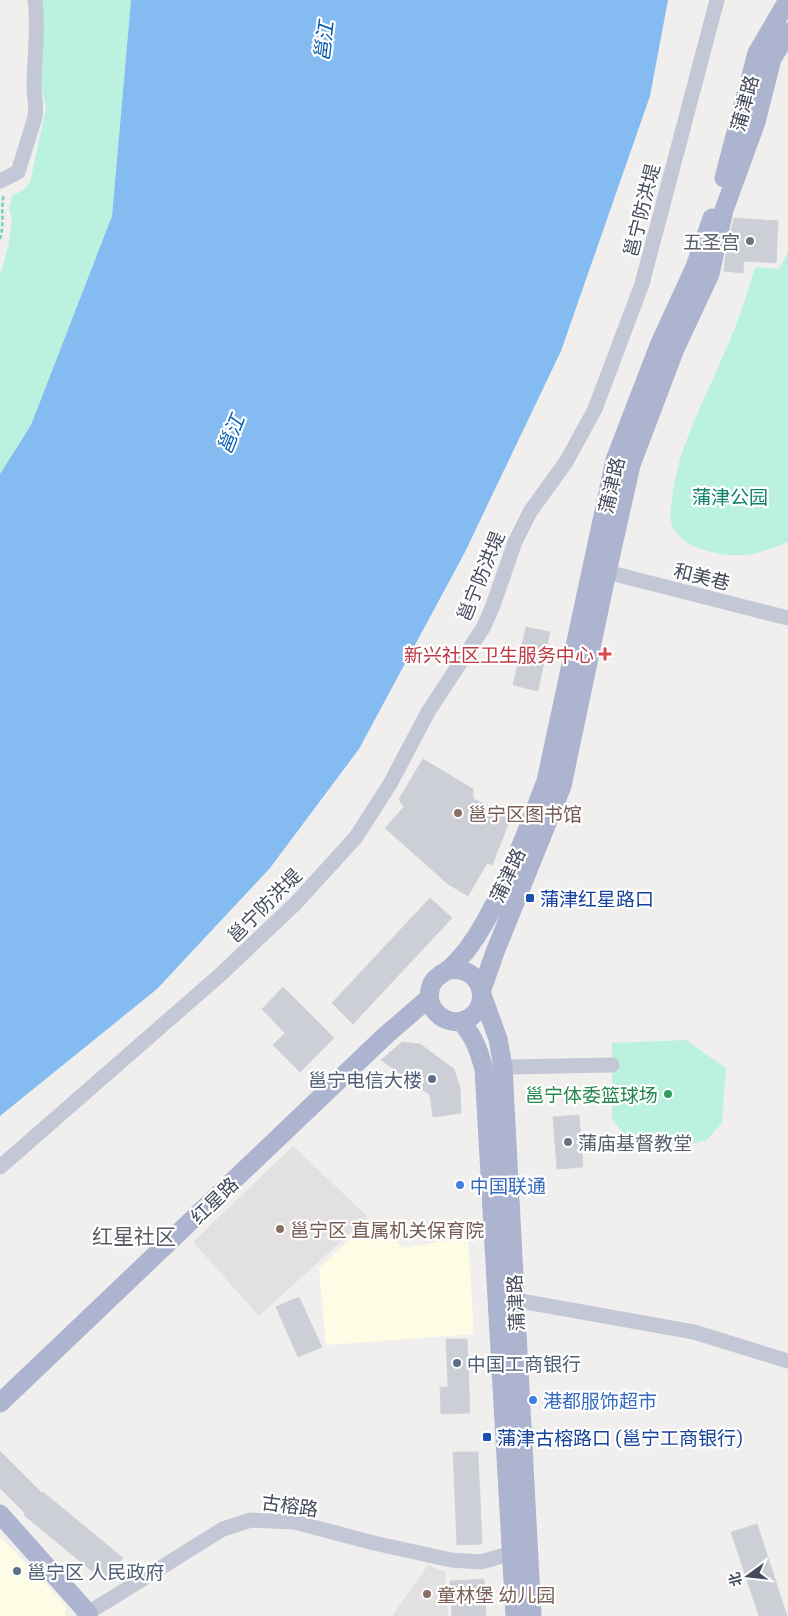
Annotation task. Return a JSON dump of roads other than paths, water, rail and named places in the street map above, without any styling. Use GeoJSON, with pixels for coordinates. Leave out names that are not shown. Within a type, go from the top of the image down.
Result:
{"type":"FeatureCollection","features":[{"type":"Feature","properties":{"kind":"main road","name":"蒲津路"},"geometry":{"type":"LineString","coordinates":[[448,970],[467,951],[498,898],[528,829],[546,781],[615,460],[660,343],[695,267],[720,192],[757,52],[788,0]]}},
{"type":"Feature","properties":{"kind":"main road","name":"蒲津路"},"geometry":{"type":"LineString","coordinates":[[515,1616],[484,1069],[472,1035],[460,1021],[474,1014],[479,1008],[482,992],[495,952],[562,786],[631,465],[675,349],[710,274],[724,210],[756,122],[772,59],[788,32]]}},
{"type":"Feature","properties":{"kind":"main road","name":"蒲津路"},"geometry":{"type":"LineString","coordinates":[[429,998],[430,989],[434,981],[440,974],[448,970],[455,969],[470,973],[476,978],[498,1039],[503,1067],[532,1616]]}},
{"type":"Feature","properties":{"kind":"main road"},"geometry":{"type":"LineString","coordinates":[[429,998],[436,1014],[444,1019],[460,1021]]}},
{"type":"Feature","properties":{"kind":"main road","name":"红星路"},"geometry":{"type":"LineString","coordinates":[[0,1404],[386,1035],[429,998]]}},
{"type":"Feature","properties":{"kind":"main road"},"geometry":{"type":"LineString","coordinates":[[0,1514],[88,1615]]}},
{"type":"Feature","properties":{"kind":"street"},"geometry":{"type":"LineString","coordinates":[[0,182],[18,172],[35,117],[35,0]]}},
{"type":"Feature","properties":{"kind":"street","name":"邕宁防洪堤"},"geometry":{"type":"LineString","coordinates":[[0,1168],[220,975],[296,903],[356,837],[390,784],[428,712],[483,628],[515,542],[530,512],[566,462],[594,409],[642,284],[717,0]]}},
{"type":"Feature","properties":{"kind":"street","name":"和美巷"},"geometry":{"type":"LineString","coordinates":[[607,572],[788,618]]}},
{"type":"Feature","properties":{"kind":"street"},"geometry":{"type":"LineString","coordinates":[[503,1067],[612,1065]]}},
{"type":"Feature","properties":{"kind":"street"},"geometry":{"type":"LineString","coordinates":[[515,1300],[694,1332],[788,1361]]}},
{"type":"Feature","properties":{"kind":"street","name":"古榕路"},"geometry":{"type":"LineString","coordinates":[[88,1615],[223,1529],[251,1520],[294,1522],[374,1543],[451,1560],[481,1562],[512,1553]]}},
{"type":"Feature","properties":{"kind":"water","name":"邕江"},"geometry":{"type":"Polygon","coordinates":[[[131,0],[668,0],[650,96],[561,351],[465,552],[359,749],[270,868],[157,989],[0,1116],[0,474],[31,425],[112,216],[131,0]]]}},
{"type":"Feature","properties":{"kind":"place","name":"五圣宫"},"geometry":{"type":"Point","coordinates":[750,241]}},
{"type":"Feature","properties":{"kind":"place","name":"新兴社区卫生服务中心"},"geometry":{"type":"Point","coordinates":[605,654]}},
{"type":"Feature","properties":{"kind":"place","name":"邕宁区图书馆"},"geometry":{"type":"Point","coordinates":[458,813]}},
{"type":"Feature","properties":{"kind":"place","name":"蒲津红星路口"},"geometry":{"type":"Point","coordinates":[530,898]}},
{"type":"Feature","properties":{"kind":"place","name":"邕宁电信大楼"},"geometry":{"type":"Point","coordinates":[432,1079]}},
{"type":"Feature","properties":{"kind":"place","name":"邕宁体委篮球场"},"geometry":{"type":"Point","coordinates":[668,1094]}},
{"type":"Feature","properties":{"kind":"place","name":"蒲庙基督教堂"},"geometry":{"type":"Point","coordinates":[568,1142]}},
{"type":"Feature","properties":{"kind":"place","name":"中国联通"},"geometry":{"type":"Point","coordinates":[460,1185]}},
{"type":"Feature","properties":{"kind":"place","name":"邕宁区 直属机关保育院"},"geometry":{"type":"Point","coordinates":[280,1229]}},
{"type":"Feature","properties":{"kind":"place","name":"中国工商银行"},"geometry":{"type":"Point","coordinates":[457,1363]}},
{"type":"Feature","properties":{"kind":"place","name":"港都服饰超市"},"geometry":{"type":"Point","coordinates":[533,1400]}},
{"type":"Feature","properties":{"kind":"place","name":"蒲津古榕路口 (邕宁工商银行)"},"geometry":{"type":"Point","coordinates":[487,1437]}},
{"type":"Feature","properties":{"kind":"place","name":"邕宁区 人民政府"},"geometry":{"type":"Point","coordinates":[17,1571]}},
{"type":"Feature","properties":{"kind":"place","name":"童林堡 幼儿园"},"geometry":{"type":"Point","coordinates":[427,1594]}},
{"type":"Feature","properties":{"kind":"district","name":"红星社区"},"geometry":{"type":"Point","coordinates":[134,1235]}},
{"type":"Feature","properties":{"kind":"park label","name":"蒲津公园"},"geometry":{"type":"Point","coordinates":[730,496]}}]}
